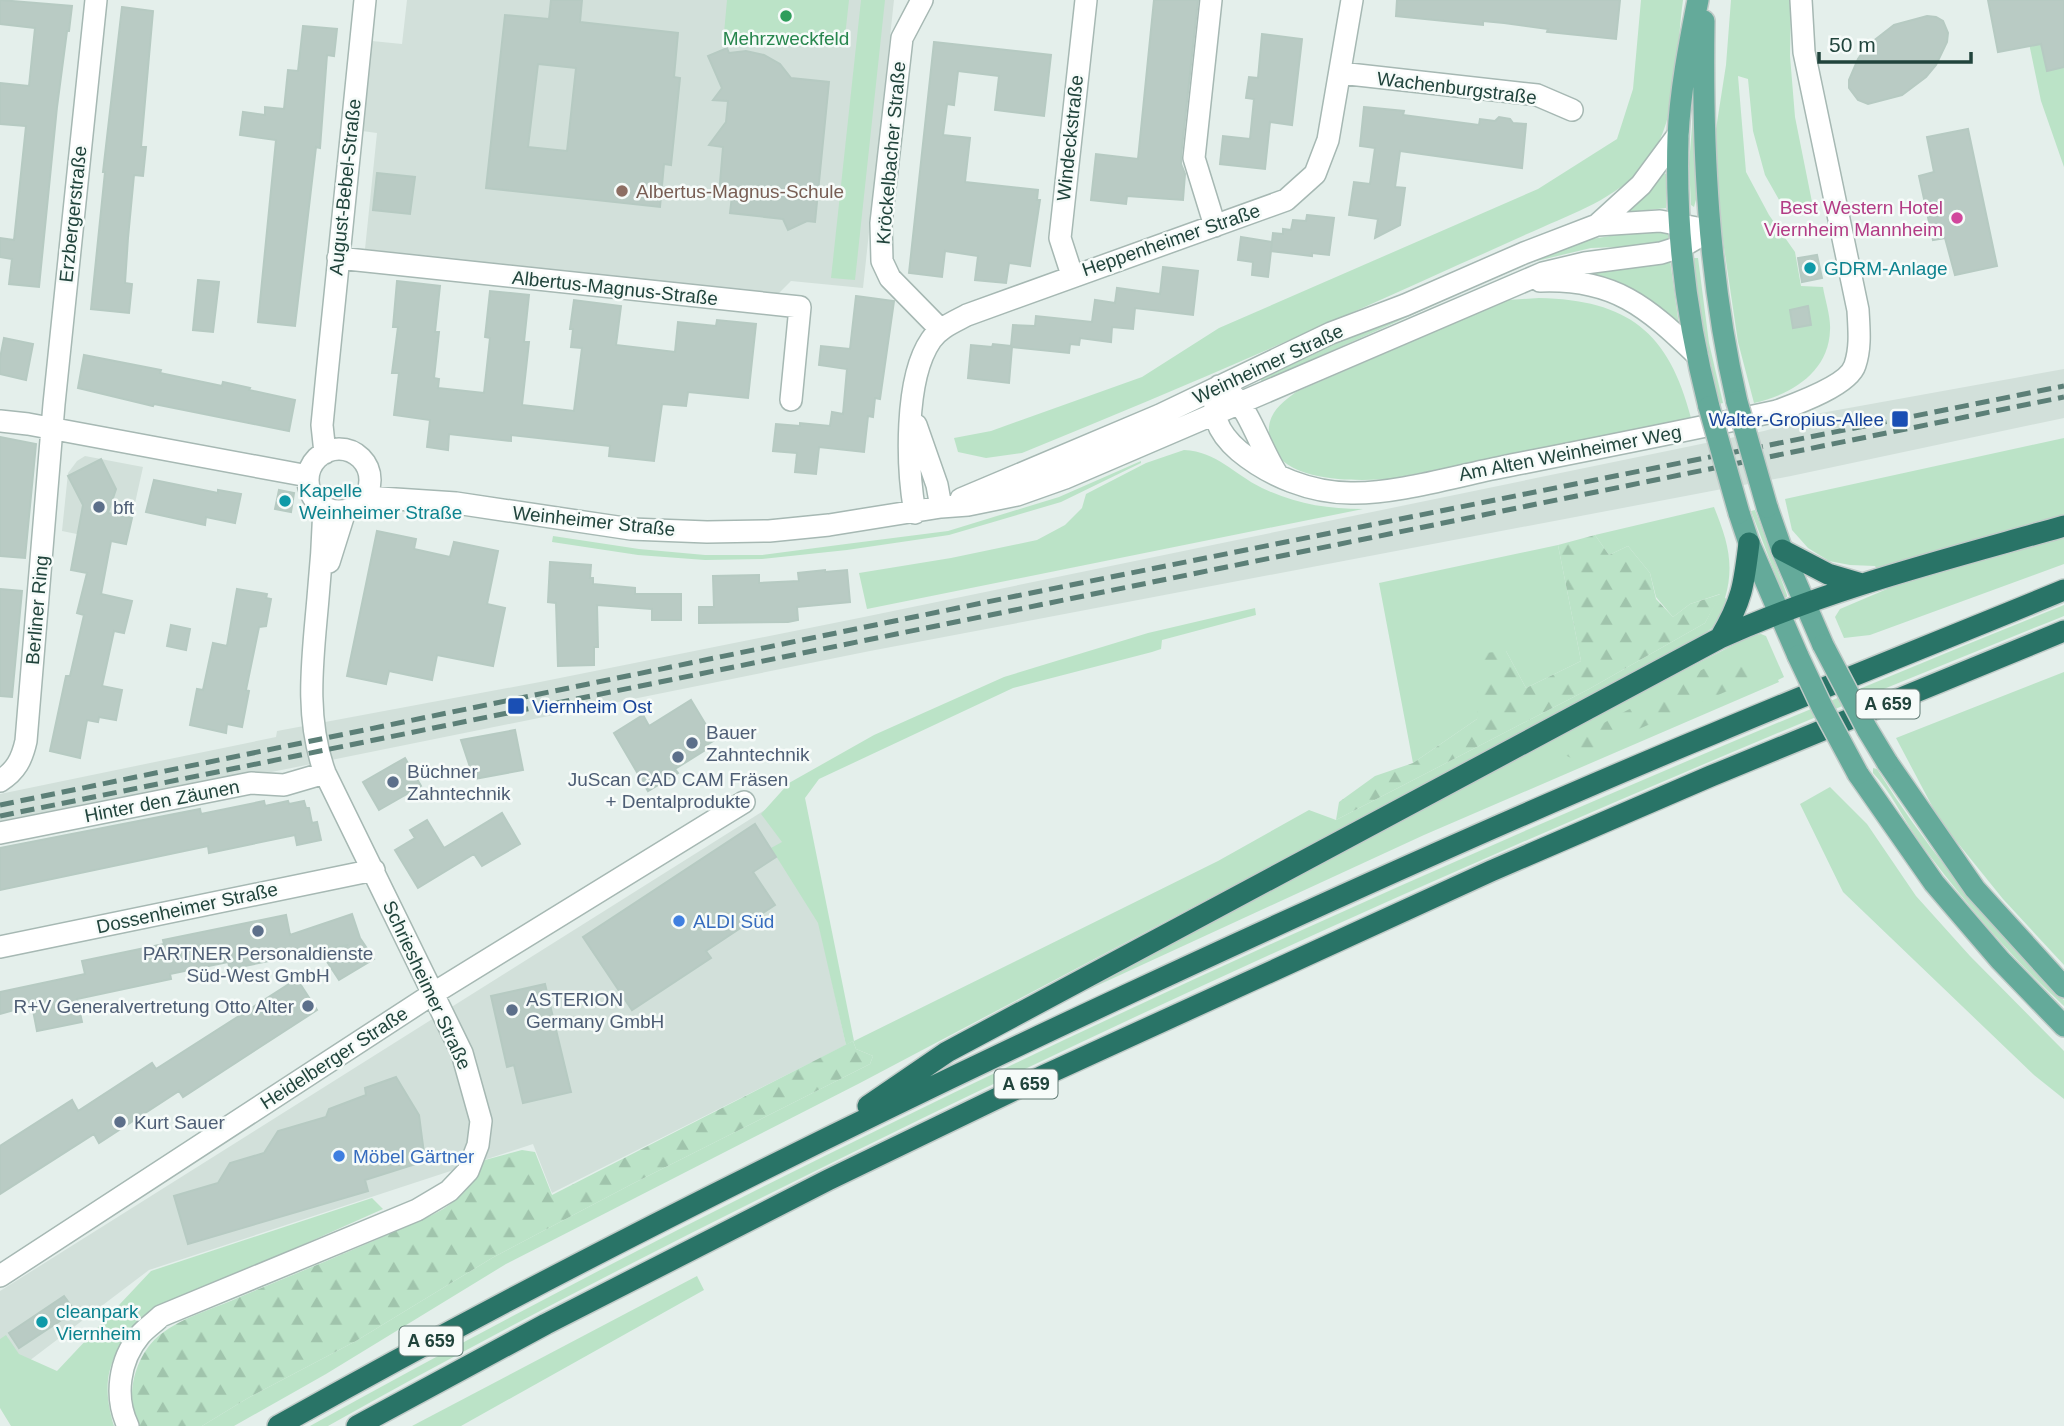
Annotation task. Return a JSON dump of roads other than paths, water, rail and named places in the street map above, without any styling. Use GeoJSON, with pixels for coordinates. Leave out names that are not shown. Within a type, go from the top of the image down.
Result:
{"type":"FeatureCollection","features":[{"type":"Feature","properties":{"kind":"highway"},"geometry":{"type":"LineString","coordinates":[[806,1147],[947,1052],[1720,638],[1779,613],[1862,584],[2064,526]]}},
{"type":"Feature","properties":{"kind":"highway"},"geometry":{"type":"LineString","coordinates":[[1720,638],[1735,612],[1743,589],[1749,543]]}},
{"type":"Feature","properties":{"kind":"highway"},"geometry":{"type":"LineString","coordinates":[[1782,550],[1829,574],[1862,584]]}},
{"type":"Feature","properties":{"kind":"highway","name":"A 659"},"geometry":{"type":"LineString","coordinates":[[278,1426],[586,1258],[806,1147],[1207,957],[1489,830],[1712,734],[2064,590]]}},
{"type":"Feature","properties":{"kind":"highway","name":"A 659"},"geometry":{"type":"LineString","coordinates":[[357,1426],[546,1324],[815,1186],[1057,1070],[1503,866],[1711,776],[2064,631]]}},
{"type":"Feature","properties":{"kind":"main road"},"geometry":{"type":"LineString","coordinates":[[1698,0],[1678,135],[1683,246],[1697,355],[1709,407],[1749,543],[1822,707],[1858,774],[1934,883],[2000,960],[2064,1026]]}},
{"type":"Feature","properties":{"kind":"main road"},"geometry":{"type":"LineString","coordinates":[[1704,0],[1709,231],[1720,318],[1737,401],[1782,550],[1823,645],[1887,762],[1975,888],[2064,987]]}},
{"type":"Feature","properties":{"kind":"street","name":"Erzbergerstraße"},"geometry":{"type":"LineString","coordinates":[[53,428],[96,0]]}},
{"type":"Feature","properties":{"kind":"street","name":"August-Bebel-Straße"},"geometry":{"type":"LineString","coordinates":[[334,451],[327,374],[365,0]]}},
{"type":"Feature","properties":{"kind":"street","name":"Kröckelbacher Straße"},"geometry":{"type":"LineString","coordinates":[[922,0],[902,38],[881,223],[882,261],[890,278],[941,330]]}},
{"type":"Feature","properties":{"kind":"street","name":"Windeckstraße"},"geometry":{"type":"LineString","coordinates":[[1072,275],[1060,238],[1086,0]]}},
{"type":"Feature","properties":{"kind":"street"},"geometry":{"type":"LineString","coordinates":[[1211,0],[1194,158],[1215,226]]}},
{"type":"Feature","properties":{"kind":"street","name":"Heppenheimer Straße"},"geometry":{"type":"LineString","coordinates":[[915,513],[909,468],[911,414],[920,363],[929,344],[941,330],[967,315],[1286,200],[1315,174],[1328,140],[1352,0]]}},
{"type":"Feature","properties":{"kind":"street","name":"Am Alten Weinheimer Weg"},"geometry":{"type":"LineString","coordinates":[[1213,415],[1233,446],[1254,462],[1279,476],[1313,488],[1350,494],[1385,490],[1777,411],[1816,396],[1855,368],[1860,339],[1858,310],[1804,52],[1801,0]]}},
{"type":"Feature","properties":{"kind":"street","name":"Wachenburgstraße"},"geometry":{"type":"LineString","coordinates":[[1340,73],[1537,95],[1572,110]]}},
{"type":"Feature","properties":{"kind":"street","name":"Weinheimer Straße"},"geometry":{"type":"LineString","coordinates":[[1597,225],[1641,185],[1678,135]]}},
{"type":"Feature","properties":{"kind":"street","name":"Weinheimer Straße"},"geometry":{"type":"LineString","coordinates":[[942,507],[1149,420],[1331,333],[1597,225],[1640,221],[1681,224],[1709,231]]}},
{"type":"Feature","properties":{"kind":"street","name":"Weinheimer Straße"},"geometry":{"type":"LineString","coordinates":[[368,488],[631,529],[707,532],[769,531],[829,525],[993,501],[1065,478],[1521,282],[1561,268],[1661,253],[1683,246],[1709,231]]}},
{"type":"Feature","properties":{"kind":"street","name":"Albertus-Magnus-Straße"},"geometry":{"type":"LineString","coordinates":[[338,258],[800,307],[791,400]]}},
{"type":"Feature","properties":{"kind":"street","name":"Weinheimer Straße"},"geometry":{"type":"LineString","coordinates":[[1521,282],[1573,282],[1612,291],[1630,299],[1661,320],[1697,355]]}},
{"type":"Feature","properties":{"kind":"street"},"geometry":{"type":"LineString","coordinates":[[1213,415],[1213,403],[1219,386],[1241,403],[1264,454],[1279,476]]}},
{"type":"Feature","properties":{"kind":"street","name":"Heppenheimer Straße"},"geometry":{"type":"LineString","coordinates":[[911,414],[937,485],[942,507]]}},
{"type":"Feature","properties":{"kind":"street"},"geometry":{"type":"LineString","coordinates":[[0,421],[53,428],[308,476]]}},
{"type":"Feature","properties":{"kind":"street","name":"Berliner Ring"},"geometry":{"type":"LineString","coordinates":[[0,781],[14,771],[26,741],[53,428]]}},
{"type":"Feature","properties":{"kind":"street"},"geometry":{"type":"LineString","coordinates":[[334,451],[362,460],[368,469],[368,488],[353,508],[334,509],[311,494],[308,476],[314,462],[334,451]]}},
{"type":"Feature","properties":{"kind":"street","name":"Schriesheimer Straße"},"geometry":{"type":"LineString","coordinates":[[128,1426],[121,1411],[120,1386],[125,1361],[140,1336],[161,1316],[417,1210],[449,1191],[468,1171],[478,1145],[481,1121],[462,1054],[325,773],[314,741],[312,653],[318,597],[334,509]]}},
{"type":"Feature","properties":{"kind":"street","name":"Hinter den Zäunen"},"geometry":{"type":"LineString","coordinates":[[0,833],[251,783],[284,785],[325,773]]}},
{"type":"Feature","properties":{"kind":"street","name":"Heidelberger Straße"},"geometry":{"type":"LineString","coordinates":[[0,1276],[434,993],[744,802]]}},
{"type":"Feature","properties":{"kind":"street","name":"Dossenheimer Straße"},"geometry":{"type":"LineString","coordinates":[[0,947],[374,870]]}},
{"type":"Feature","properties":{"kind":"railway"},"geometry":{"type":"LineString","coordinates":[[0,805],[1016,596],[2064,386]]}},
{"type":"Feature","properties":{"kind":"railway"},"geometry":{"type":"LineString","coordinates":[[0,816],[2064,397]]}},
{"type":"Feature","properties":{"kind":"place","name":"Mehrzweckfeld"},"geometry":{"type":"Point","coordinates":[786,16]}},
{"type":"Feature","properties":{"kind":"place","name":"Albertus-Magnus-Schule"},"geometry":{"type":"Point","coordinates":[622,191]}},
{"type":"Feature","properties":{"kind":"place","name":"Best Western Hotel Viernheim Mannheim"},"geometry":{"type":"Point","coordinates":[1957,218]}},
{"type":"Feature","properties":{"kind":"place","name":"GDRM-Anlage"},"geometry":{"type":"Point","coordinates":[1810,268]}},
{"type":"Feature","properties":{"kind":"place","name":"Walter-Gropius-Allee"},"geometry":{"type":"Point","coordinates":[1900,419]}},
{"type":"Feature","properties":{"kind":"place","name":"Kapelle Weinheimer Straße"},"geometry":{"type":"Point","coordinates":[285,501]}},
{"type":"Feature","properties":{"kind":"place","name":"bft"},"geometry":{"type":"Point","coordinates":[99,507]}},
{"type":"Feature","properties":{"kind":"place","name":"Viernheim Ost"},"geometry":{"type":"Point","coordinates":[516,706]}},
{"type":"Feature","properties":{"kind":"place","name":"Bauer Zahntechnik"},"geometry":{"type":"Point","coordinates":[692,743]}},
{"type":"Feature","properties":{"kind":"place","name":"JuScan CAD CAM Fräsen + Dentalprodukte"},"geometry":{"type":"Point","coordinates":[678,757]}},
{"type":"Feature","properties":{"kind":"place","name":"Büchner Zahntechnik"},"geometry":{"type":"Point","coordinates":[393,782]}},
{"type":"Feature","properties":{"kind":"place","name":"ALDI Süd"},"geometry":{"type":"Point","coordinates":[679,921]}},
{"type":"Feature","properties":{"kind":"place","name":"PARTNER Personaldienste Süd-West GmbH"},"geometry":{"type":"Point","coordinates":[258,931]}},
{"type":"Feature","properties":{"kind":"place","name":"R+V Generalvertretung Otto Alter"},"geometry":{"type":"Point","coordinates":[308,1006]}},
{"type":"Feature","properties":{"kind":"place","name":"ASTERION Germany GmbH"},"geometry":{"type":"Point","coordinates":[512,1010]}},
{"type":"Feature","properties":{"kind":"place","name":"Kurt Sauer"},"geometry":{"type":"Point","coordinates":[120,1122]}},
{"type":"Feature","properties":{"kind":"place","name":"Möbel Gärtner"},"geometry":{"type":"Point","coordinates":[339,1156]}},
{"type":"Feature","properties":{"kind":"place","name":"cleanpark Viernheim"},"geometry":{"type":"Point","coordinates":[42,1322]}}]}
